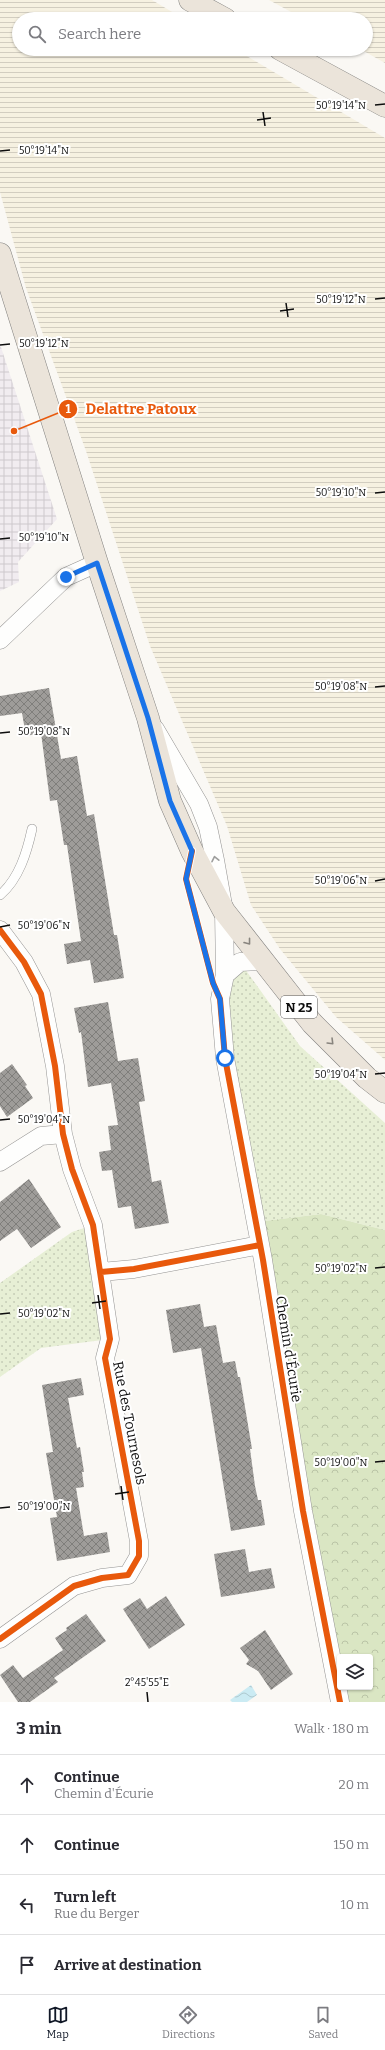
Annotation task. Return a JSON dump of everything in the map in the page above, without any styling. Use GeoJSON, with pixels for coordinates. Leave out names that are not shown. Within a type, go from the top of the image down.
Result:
{"type":"FeatureCollection","features":[{"type":"Feature","properties":{"kind":"main road"},"geometry":{"type":"LineString","coordinates":[[190,0],[212,12]]}},
{"type":"Feature","properties":{"kind":"main road"},"geometry":{"type":"LineString","coordinates":[[293,56],[385,106]]}},
{"type":"Feature","properties":{"kind":"main road","name":"N 25"},"geometry":{"type":"LineString","coordinates":[[0,254],[97,563],[148,718],[170,801],[192,851],[224,911],[312,1023],[367,1078],[385,1092]]}},
{"type":"Feature","properties":{"kind":"street"},"geometry":{"type":"LineString","coordinates":[[0,640],[66,577],[97,563]]}},
{"type":"Feature","properties":{"kind":"street","name":"Chemin d'Écurie"},"geometry":{"type":"LineString","coordinates":[[224,911],[225,975],[220,999],[225,1058],[260,1245],[303,1511],[340,1702]]}},
{"type":"Feature","properties":{"kind":"street","name":"Rue des Tournesols"},"geometry":{"type":"LineString","coordinates":[[0,930],[24,962],[41,994],[55,1066],[63,1134],[72,1169],[93,1226],[110,1339],[106,1358],[132,1494],[139,1541],[138,1556],[128,1574],[102,1578],[74,1586],[0,1639]]}},
{"type":"Feature","properties":{"kind":"street"},"geometry":{"type":"LineString","coordinates":[[225,975],[240,962],[263,961]]}},
{"type":"Feature","properties":{"kind":"street"},"geometry":{"type":"LineString","coordinates":[[0,1162],[41,1136],[63,1134]]}},
{"type":"Feature","properties":{"kind":"street"},"geometry":{"type":"LineString","coordinates":[[101,1272],[134,1269],[260,1245]]}},
{"type":"Feature","properties":{"kind":"lane"},"geometry":{"type":"LineString","coordinates":[[0,895],[5,890],[26,856],[32,829]]}},
{"type":"Feature","properties":{"kind":"shaded area"},"geometry":{"type":"Polygon","coordinates":[[[0,0],[152,0],[172,12],[12,12],[12,56],[247,56],[385,138],[385,1060],[336,1017],[280,949],[251,905],[227,826],[150,646],[86,451],[26,288],[0,192],[0,0]]]}},
{"type":"Feature","properties":{"kind":"shaded area"},"geometry":{"type":"Polygon","coordinates":[[[269,0],[385,0],[385,63],[372,56],[373,12],[291,12],[269,0]]]}},
{"type":"Feature","properties":{"kind":"shaded area"},"geometry":{"type":"Polygon","coordinates":[[[0,344],[57,519],[18,562],[19,582],[0,591],[0,344]]]}},
{"type":"Feature","properties":{"kind":"green space"},"geometry":{"type":"Polygon","coordinates":[[[240,962],[300,1046],[385,1123],[385,1230],[321,1214],[256,1222],[225,1058],[225,975],[240,962]]]}},
{"type":"Feature","properties":{"kind":"green space"},"geometry":{"type":"Polygon","coordinates":[[[321,1214],[385,1230],[385,1702],[340,1702],[338,1690],[373,1690],[373,1654],[337,1654],[337,1685],[256,1222],[321,1214]]]}},
{"type":"Feature","properties":{"kind":"green space"},"geometry":{"type":"Polygon","coordinates":[[[93,1225],[110,1339],[41,1348],[0,1377],[0,1283],[72,1232],[93,1225]]]}},
{"type":"Feature","properties":{"kind":"water"},"geometry":{"type":"Polygon","coordinates":[[[251,1685],[257,1695],[247,1702],[232,1702],[230,1700],[251,1685]]]}},
{"type":"Feature","properties":{"kind":"building"},"geometry":{"type":"Polygon","coordinates":[[[49,688],[61,759],[77,756],[87,816],[94,814],[114,935],[117,935],[124,978],[94,983],[90,960],[67,964],[64,944],[81,941],[67,845],[64,845],[57,800],[50,801],[41,733],[26,736],[22,713],[0,716],[0,696],[49,688]]]}},
{"type":"Feature","properties":{"kind":"building"},"geometry":{"type":"Polygon","coordinates":[[[108,1002],[118,1061],[138,1058],[145,1101],[139,1102],[152,1182],[161,1180],[169,1223],[135,1229],[131,1206],[118,1208],[112,1170],[102,1171],[99,1152],[111,1150],[108,1126],[118,1125],[111,1083],[88,1087],[81,1032],[79,1033],[74,1008],[108,1002]]]}},
{"type":"Feature","properties":{"kind":"building"},"geometry":{"type":"Polygon","coordinates":[[[12,1064],[27,1085],[25,1086],[33,1098],[7,1117],[0,1106],[0,1073],[12,1064]]]}},
{"type":"Feature","properties":{"kind":"building"},"geometry":{"type":"Polygon","coordinates":[[[29,1179],[61,1227],[31,1248],[17,1229],[0,1241],[0,1202],[29,1179]]]}},
{"type":"Feature","properties":{"kind":"building"},"geometry":{"type":"Polygon","coordinates":[[[200,1304],[204,1327],[216,1325],[223,1363],[235,1361],[238,1377],[240,1377],[252,1449],[250,1449],[255,1486],[258,1500],[261,1500],[265,1525],[231,1531],[201,1348],[173,1353],[166,1310],[200,1304]]]}},
{"type":"Feature","properties":{"kind":"building"},"geometry":{"type":"Polygon","coordinates":[[[81,1378],[84,1395],[68,1398],[77,1448],[80,1447],[84,1472],[82,1472],[84,1487],[76,1488],[84,1536],[107,1532],[110,1552],[57,1561],[50,1518],[57,1517],[46,1453],[53,1452],[42,1385],[81,1378]]]}},
{"type":"Feature","properties":{"kind":"building"},"geometry":{"type":"Polygon","coordinates":[[[245,1549],[249,1572],[271,1568],[275,1588],[221,1597],[214,1554],[245,1549]]]}},
{"type":"Feature","properties":{"kind":"building"},"geometry":{"type":"Polygon","coordinates":[[[166,1596],[185,1625],[149,1649],[123,1609],[140,1598],[147,1609],[166,1596]]]}},
{"type":"Feature","properties":{"kind":"building"},"geometry":{"type":"Polygon","coordinates":[[[86,1614],[106,1641],[54,1678],[58,1682],[30,1702],[18,1702],[0,1675],[13,1665],[23,1678],[63,1650],[55,1638],[86,1614]]]}},
{"type":"Feature","properties":{"kind":"building"},"geometry":{"type":"Polygon","coordinates":[[[265,1630],[293,1674],[271,1690],[258,1671],[246,1664],[249,1660],[240,1648],[265,1630]]]}},
{"type":"Feature","properties":{"kind":"cycle path"},"geometry":{"type":"LineString","coordinates":[[192,851],[186,879],[213,983],[220,999],[225,1058],[263,1260],[303,1511],[340,1702]]}},
{"type":"Feature","properties":{"kind":"cycle path"},"geometry":{"type":"LineString","coordinates":[[0,930],[24,962],[41,994],[55,1066],[63,1134],[72,1169],[93,1225],[110,1339],[105,1358],[139,1541],[139,1556],[128,1575],[102,1578],[74,1586],[0,1639]]}},
{"type":"Feature","properties":{"kind":"cycle path"},"geometry":{"type":"LineString","coordinates":[[101,1272],[134,1269],[260,1245]]}},
{"type":"Feature","properties":{"kind":"place","name":"Delattre Patoux"},"geometry":{"type":"Point","coordinates":[14,431]}},
{"type":"Feature","properties":{"kind":"route"},"geometry":{"type":"LineString","coordinates":[[66,577],[97,563],[148,718],[170,801],[192,851],[186,879],[213,983],[220,999],[225,1058]]}}]}
